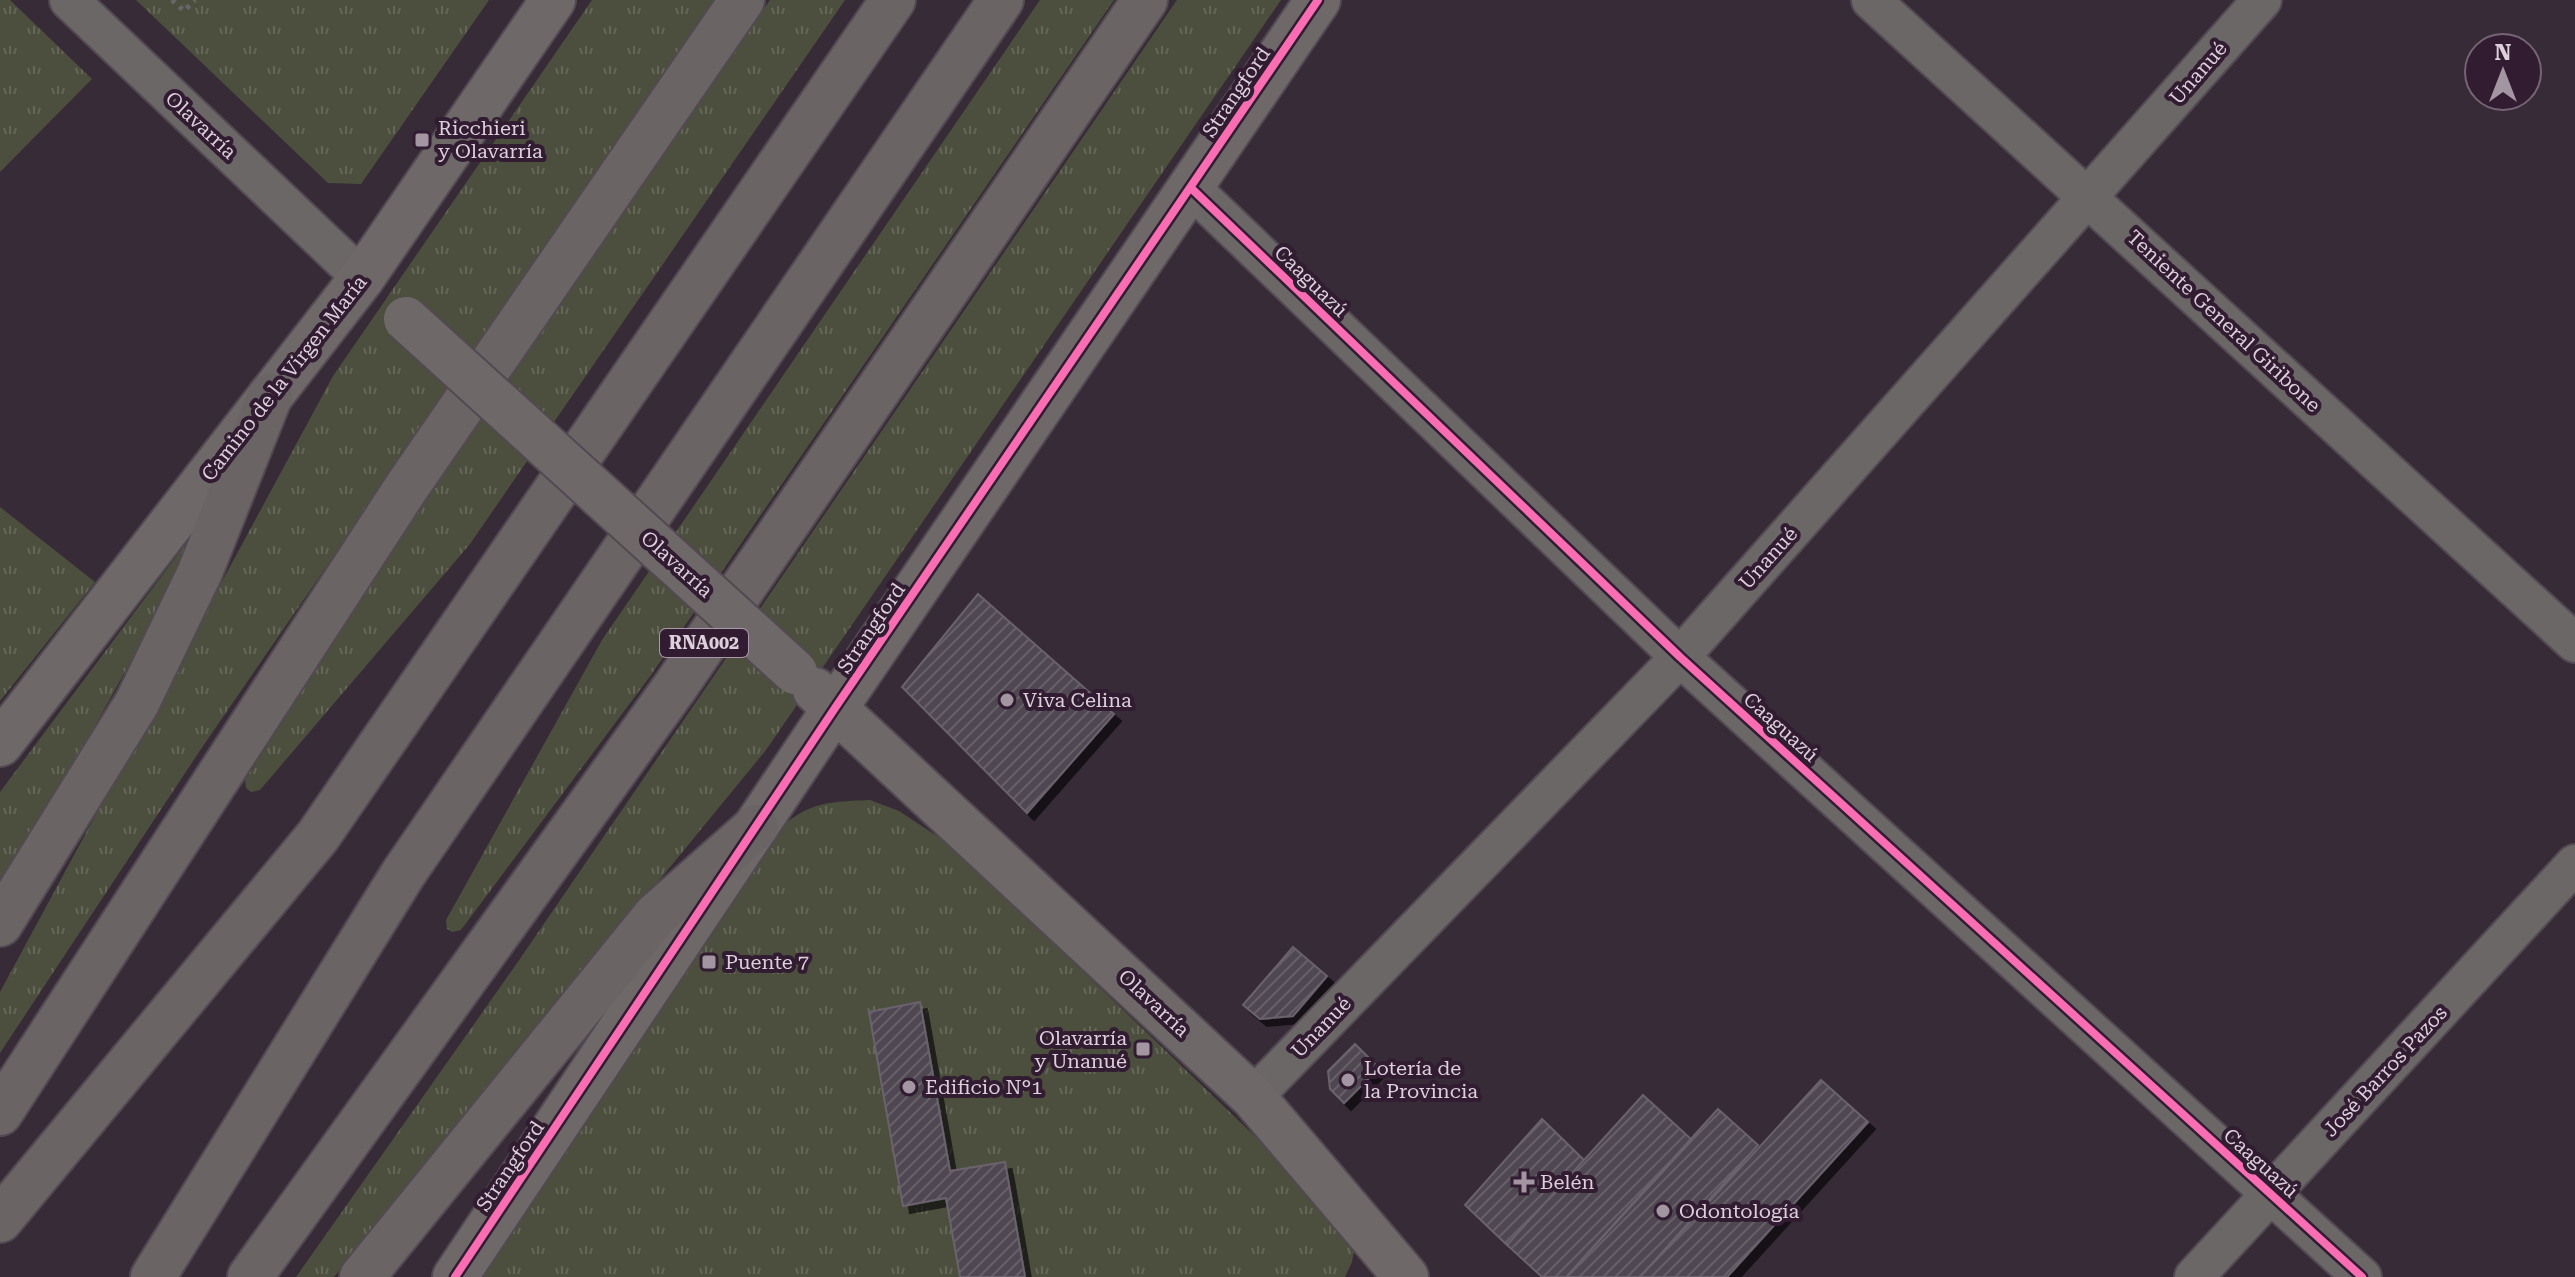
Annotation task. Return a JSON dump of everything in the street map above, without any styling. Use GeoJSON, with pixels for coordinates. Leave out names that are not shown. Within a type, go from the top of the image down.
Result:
{"type":"FeatureCollection","features":[{"type":"Feature","properties":{"kind":"highway"},"geometry":{"type":"LineString","coordinates":[[0,1113],[406,488],[742,0]]}},
{"type":"Feature","properties":{"kind":"highway"},"geometry":{"type":"LineString","coordinates":[[0,1220],[318,836],[893,0]]}},
{"type":"Feature","properties":{"kind":"highway"},"geometry":{"type":"LineString","coordinates":[[153,1277],[403,874],[1001,0]]}},
{"type":"Feature","properties":{"kind":"highway","name":"RNA002"},"geometry":{"type":"LineString","coordinates":[[250,1277],[675,687],[1145,0]]}},
{"type":"Feature","properties":{"kind":"highway"},"geometry":{"type":"LineString","coordinates":[[0,924],[137,703],[200,572],[270,396]]}},
{"type":"Feature","properties":{"kind":"highway"},"geometry":{"type":"LineString","coordinates":[[362,1277],[655,916],[756,827]]}},
{"type":"Feature","properties":{"kind":"street","name":"Olavarría"},"geometry":{"type":"LineString","coordinates":[[69,0],[406,319],[835,708],[1253,1097],[1395,1271]]}},
{"type":"Feature","properties":{"kind":"street","name":"Camino de la Virgen María"},"geometry":{"type":"LineString","coordinates":[[0,744],[362,278],[553,0]]}},
{"type":"Feature","properties":{"kind":"street","name":"Strangford"},"geometry":{"type":"LineString","coordinates":[[455,1277],[835,708],[1318,0]]}},
{"type":"Feature","properties":{"kind":"street","name":"Teniente General Giribone"},"geometry":{"type":"LineString","coordinates":[[1871,0],[2575,643]]}},
{"type":"Feature","properties":{"kind":"street","name":"Unanué"},"geometry":{"type":"LineString","coordinates":[[1253,1097],[1680,657],[2090,198],[2262,0]]}},
{"type":"Feature","properties":{"kind":"street","name":"Caaguazú"},"geometry":{"type":"LineString","coordinates":[[1191,188],[1680,657],[2362,1277]]}},
{"type":"Feature","properties":{"kind":"street","name":"José Barros Pazos"},"geometry":{"type":"LineString","coordinates":[[2194,1277],[2575,864]]}},
{"type":"Feature","properties":{"kind":"path"},"geometry":{"type":"LineString","coordinates":[[172,0],[184,11],[195,0]]}},
{"type":"Feature","properties":{"kind":"green space"},"geometry":{"type":"Polygon","coordinates":[[[0,0],[10,0],[92,79],[0,172],[0,0]]]}},
{"type":"Feature","properties":{"kind":"green space"},"geometry":{"type":"Polygon","coordinates":[[[136,0],[489,0],[361,184],[328,183],[136,0]]]}},
{"type":"Feature","properties":{"kind":"green space"},"geometry":{"type":"Polygon","coordinates":[[[592,0],[716,0],[201,749],[0,1053],[0,992],[333,376],[592,0]]]}},
{"type":"Feature","properties":{"kind":"green space"},"geometry":{"type":"Polygon","coordinates":[[[770,0],[845,0],[470,544],[260,790],[251,792],[246,788],[245,780],[420,507],[770,0]]]}},
{"type":"Feature","properties":{"kind":"green space"},"geometry":{"type":"Polygon","coordinates":[[[1040,0],[1114,0],[651,675],[461,930],[452,932],[447,929],[446,920],[602,640],[1040,0]]]}},
{"type":"Feature","properties":{"kind":"green space"},"geometry":{"type":"Polygon","coordinates":[[[1177,0],[1281,0],[766,750],[334,1277],[296,1277],[515,966],[1177,0]]]}},
{"type":"Feature","properties":{"kind":"green space"},"geometry":{"type":"Polygon","coordinates":[[[0,507],[95,582],[0,701],[0,507]]]}},
{"type":"Feature","properties":{"kind":"green space"},"geometry":{"type":"Polygon","coordinates":[[[199,526],[164,602],[0,896],[0,792],[199,526]]]}},
{"type":"Feature","properties":{"kind":"green space"},"geometry":{"type":"Polygon","coordinates":[[[870,800],[899,811],[952,846],[1331,1209],[1355,1243],[1352,1262],[1345,1277],[1025,1277],[1005,1162],[950,1171],[920,1003],[869,1012],[946,1198],[960,1277],[474,1277],[764,842],[790,820],[811,808],[836,802],[870,800]]]}},
{"type":"Feature","properties":{"kind":"building","name":"Viva Celina"},"geometry":{"type":"Polygon","coordinates":[[[978,594],[1114,714],[1027,813],[902,687],[978,594]]]}},
{"type":"Feature","properties":{"kind":"building"},"geometry":{"type":"Polygon","coordinates":[[[1293,947],[1327,976],[1293,1016],[1260,1019],[1243,1005],[1293,947]]]}},
{"type":"Feature","properties":{"kind":"building","name":"Edificio N°1"},"geometry":{"type":"Polygon","coordinates":[[[920,1002],[950,1171],[1005,1162],[1025,1277],[960,1277],[946,1198],[903,1206],[869,1012],[920,1002]]]}},
{"type":"Feature","properties":{"kind":"building","name":"Lotería de la Provincia"},"geometry":{"type":"Polygon","coordinates":[[[1355,1044],[1379,1068],[1344,1103],[1330,1089],[1328,1071],[1355,1044]]]}},
{"type":"Feature","properties":{"kind":"building"},"geometry":{"type":"Polygon","coordinates":[[[1821,1080],[1868,1122],[1727,1277],[1640,1277],[1821,1080]]]}},
{"type":"Feature","properties":{"kind":"building"},"geometry":{"type":"Polygon","coordinates":[[[1643,1095],[1692,1140],[1566,1277],[1542,1277],[1507,1245],[1643,1095]]]}},
{"type":"Feature","properties":{"kind":"building","name":"Odontología"},"geometry":{"type":"Polygon","coordinates":[[[1718,1109],[1758,1145],[1640,1277],[1566,1277],[1718,1109]]]}},
{"type":"Feature","properties":{"kind":"building","name":"Belén"},"geometry":{"type":"Polygon","coordinates":[[[1542,1119],[1584,1160],[1507,1245],[1465,1205],[1542,1119]]]}},
{"type":"Feature","properties":{"kind":"cycle path"},"geometry":{"type":"LineString","coordinates":[[455,1277],[835,708],[1318,0]]}},
{"type":"Feature","properties":{"kind":"cycle path"},"geometry":{"type":"LineString","coordinates":[[1191,188],[1680,657],[2362,1277]]}},
{"type":"Feature","properties":{"kind":"place","name":"Ricchieri y Olavarría"},"geometry":{"type":"Point","coordinates":[422,140]}},
{"type":"Feature","properties":{"kind":"place","name":"Viva Celina"},"geometry":{"type":"Point","coordinates":[1007,700]}},
{"type":"Feature","properties":{"kind":"place","name":"Puente 7"},"geometry":{"type":"Point","coordinates":[709,962]}},
{"type":"Feature","properties":{"kind":"place","name":"Olavarría y Unanué"},"geometry":{"type":"Point","coordinates":[1143,1049]}},
{"type":"Feature","properties":{"kind":"place","name":"Lotería de la Provincia"},"geometry":{"type":"Point","coordinates":[1348,1080]}},
{"type":"Feature","properties":{"kind":"place","name":"Edificio N°1"},"geometry":{"type":"Point","coordinates":[909,1087]}},
{"type":"Feature","properties":{"kind":"place","name":"Belén"},"geometry":{"type":"Point","coordinates":[1524,1182]}},
{"type":"Feature","properties":{"kind":"place","name":"Odontología"},"geometry":{"type":"Point","coordinates":[1663,1211]}}]}
